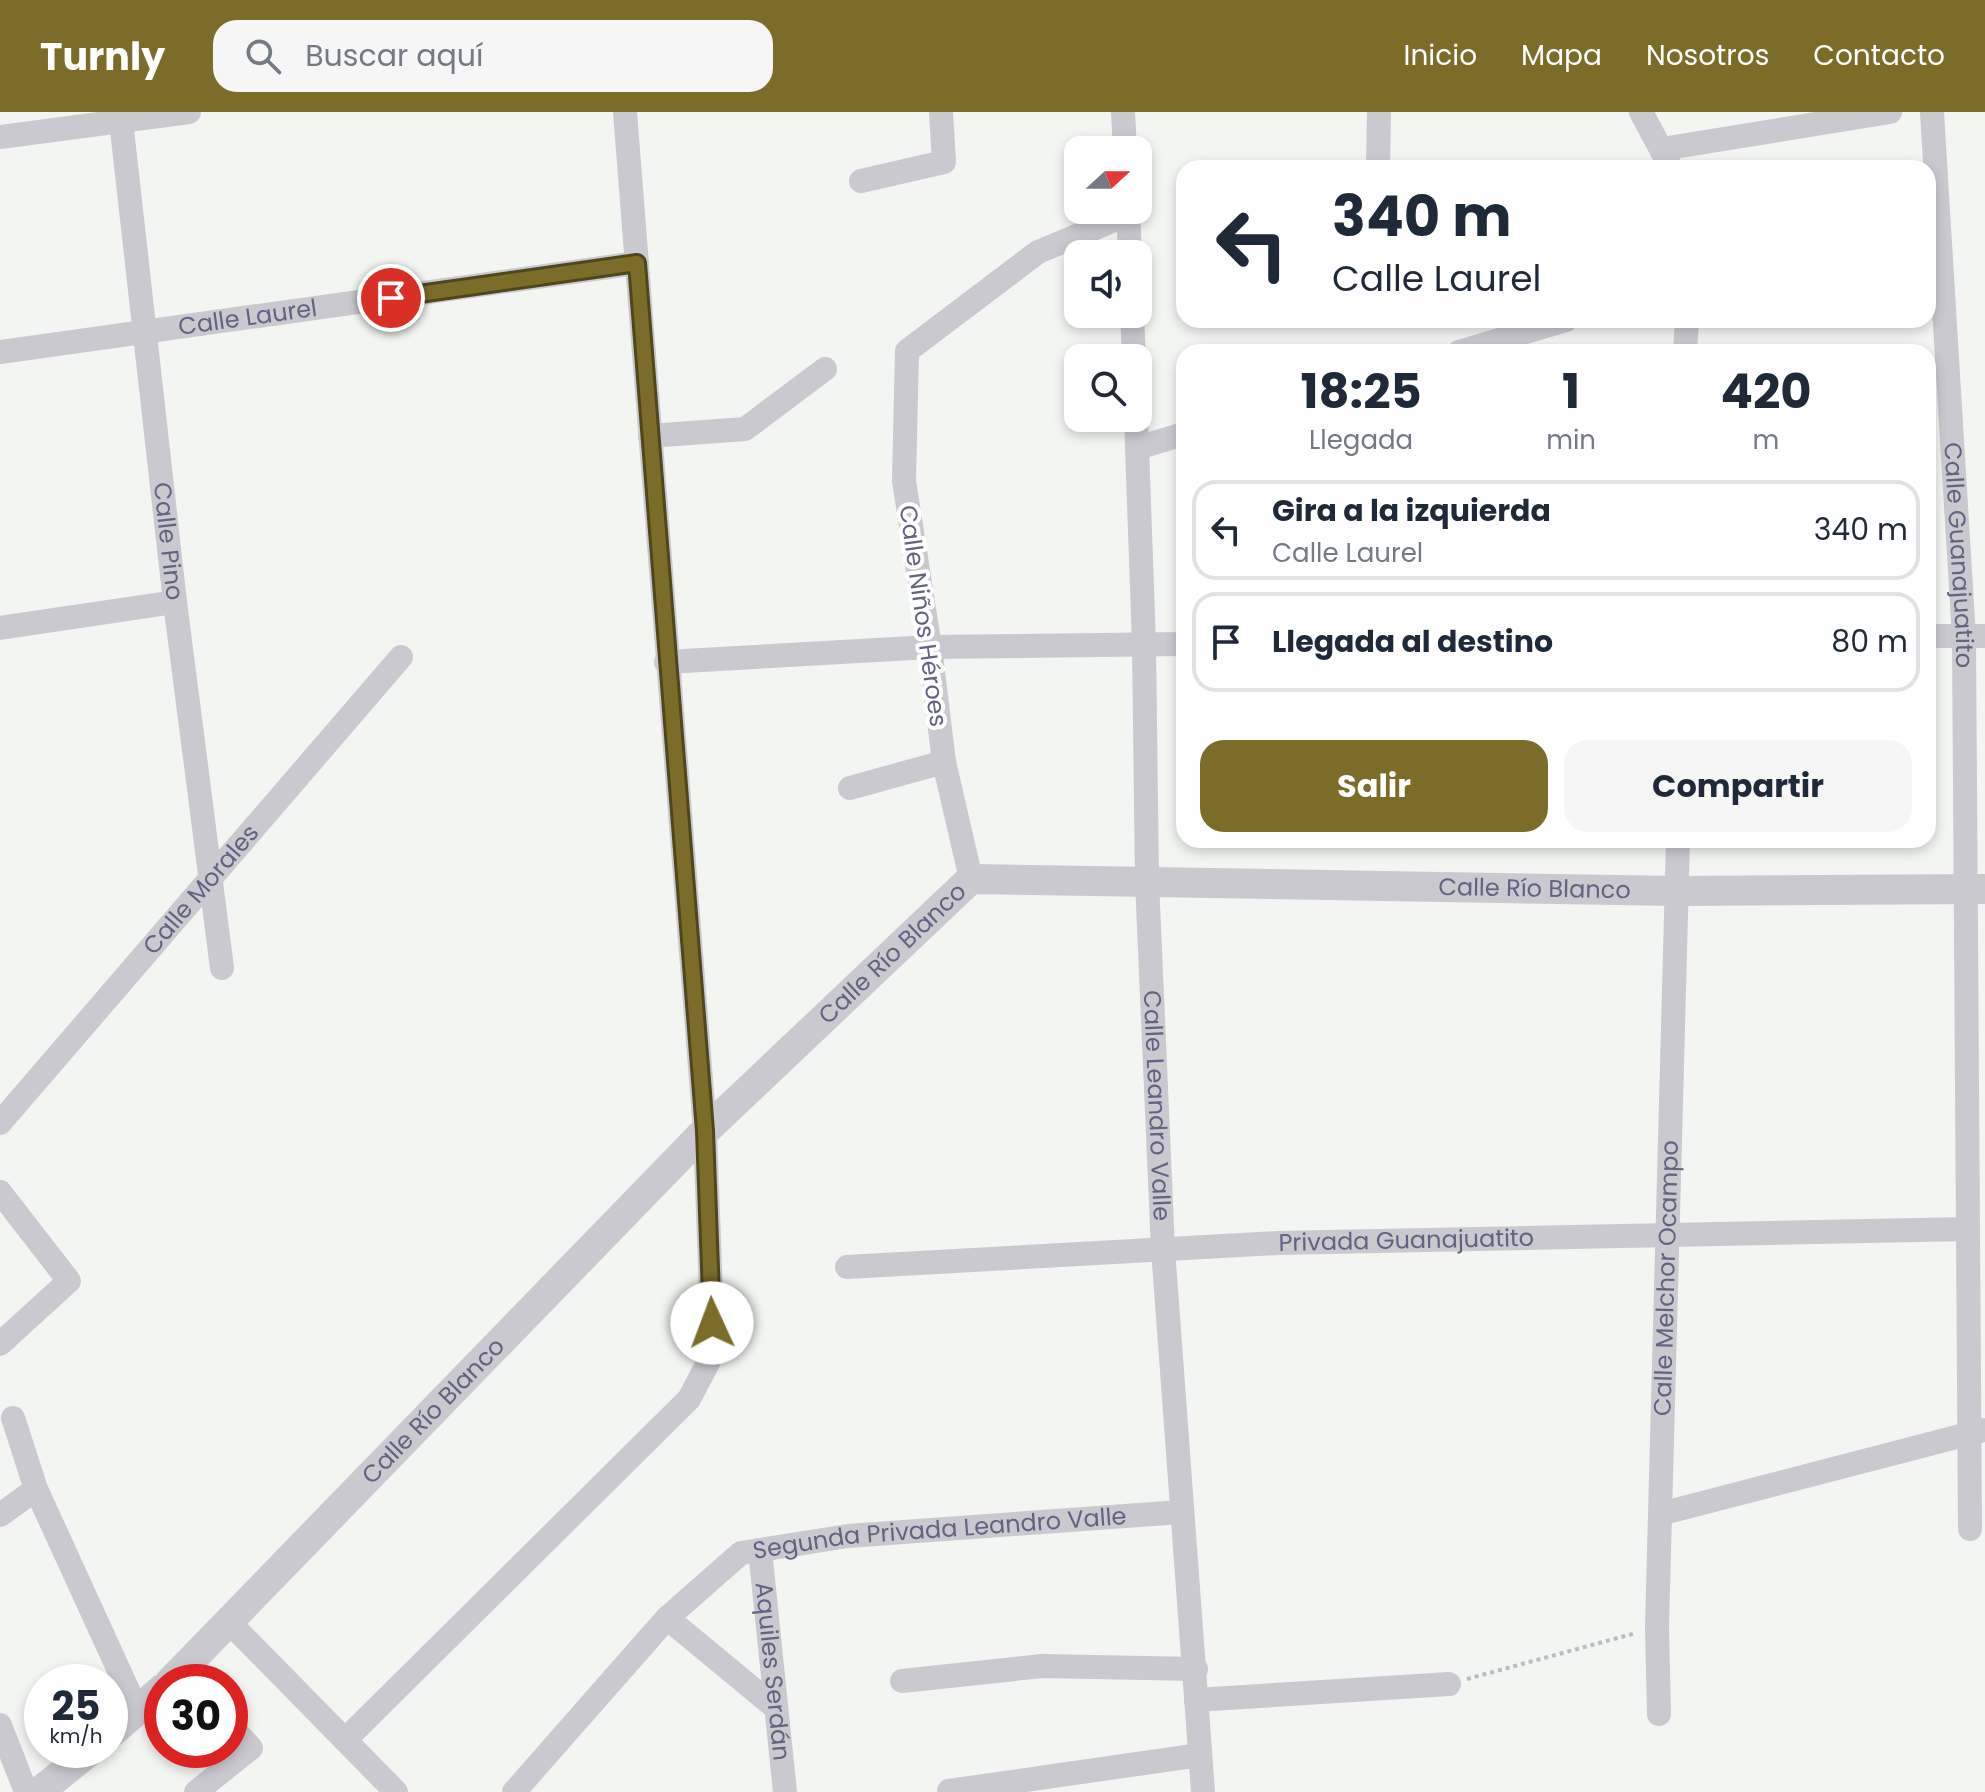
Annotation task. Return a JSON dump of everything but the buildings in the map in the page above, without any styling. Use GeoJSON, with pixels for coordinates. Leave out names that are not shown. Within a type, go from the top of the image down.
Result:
{"type":"FeatureCollection","features":[{"type":"Feature","properties":{"kind":"street"},"geometry":{"type":"LineString","coordinates":[[0,137],[121,117],[189,112]]}},
{"type":"Feature","properties":{"kind":"street"},"geometry":{"type":"LineString","coordinates":[[345,1740],[689,1399],[709,1361],[712,1323],[705,1131],[625,112]]}},
{"type":"Feature","properties":{"kind":"street"},"geometry":{"type":"LineString","coordinates":[[861,181],[944,162],[941,112]]}},
{"type":"Feature","properties":{"kind":"street"},"geometry":{"type":"LineString","coordinates":[[1123,112],[1124,136]]}},
{"type":"Feature","properties":{"kind":"street"},"geometry":{"type":"LineString","coordinates":[[1378,160],[1379,112]]}},
{"type":"Feature","properties":{"kind":"street"},"geometry":{"type":"LineString","coordinates":[[1641,112],[1666,159],[1890,112]]}},
{"type":"Feature","properties":{"kind":"street","name":"Calle Guanajuatito"},"geometry":{"type":"LineString","coordinates":[[1932,112],[1936,160]]}},
{"type":"Feature","properties":{"kind":"street","name":"Calle Pino"},"geometry":{"type":"LineString","coordinates":[[121,117],[175,602],[208,879],[222,968]]}},
{"type":"Feature","properties":{"kind":"street","name":"Calle Guanajuatito"},"geometry":{"type":"LineString","coordinates":[[1936,162],[1974,636],[1975,889],[1968,1229],[1977,1431],[1970,1529]]}},
{"type":"Feature","properties":{"kind":"street","name":"Calle Niños Héroes"},"geometry":{"type":"LineString","coordinates":[[971,879],[944,762],[904,481],[907,351],[1038,252],[1101,224]]}},
{"type":"Feature","properties":{"kind":"street","name":"Calle Laurel"},"geometry":{"type":"LineString","coordinates":[[0,352],[637,263]]}},
{"type":"Feature","properties":{"kind":"street"},"geometry":{"type":"LineString","coordinates":[[1486,344],[1539,328]]}},
{"type":"Feature","properties":{"kind":"street"},"geometry":{"type":"LineString","coordinates":[[650,436],[745,429],[825,369]]}},
{"type":"Feature","properties":{"kind":"street","name":"Calle Leandro Valle"},"geometry":{"type":"LineString","coordinates":[[1136,432],[1144,644],[1147,881],[1163,1249],[1203,1792]]}},
{"type":"Feature","properties":{"kind":"street"},"geometry":{"type":"LineString","coordinates":[[1137,448],[1176,436]]}},
{"type":"Feature","properties":{"kind":"street"},"geometry":{"type":"LineString","coordinates":[[0,628],[175,602]]}},
{"type":"Feature","properties":{"kind":"street"},"geometry":{"type":"LineString","coordinates":[[1936,636],[1974,636]]}},
{"type":"Feature","properties":{"kind":"street"},"geometry":{"type":"LineString","coordinates":[[666,662],[930,647],[1176,644]]}},
{"type":"Feature","properties":{"kind":"street","name":"Calle Morales"},"geometry":{"type":"LineString","coordinates":[[0,1123],[401,657]]}},
{"type":"Feature","properties":{"kind":"street"},"geometry":{"type":"LineString","coordinates":[[850,788],[944,762]]}},
{"type":"Feature","properties":{"kind":"street","name":"Calle Melchor Ocampo"},"geometry":{"type":"LineString","coordinates":[[1659,1714],[1657,1627],[1678,848]]}},
{"type":"Feature","properties":{"kind":"street","name":"Calle Río Blanco"},"geometry":{"type":"LineString","coordinates":[[191,1664],[228,1621],[705,1131],[971,879],[1678,891],[1975,889]]}},
{"type":"Feature","properties":{"kind":"street"},"geometry":{"type":"LineString","coordinates":[[0,1192],[69,1281],[0,1344]]}},
{"type":"Feature","properties":{"kind":"street","name":"Privada Guanajuatito"},"geometry":{"type":"LineString","coordinates":[[847,1267],[1278,1243],[1968,1229]]}},
{"type":"Feature","properties":{"kind":"street"},"geometry":{"type":"LineString","coordinates":[[13,1418],[36,1489],[138,1712]]}},
{"type":"Feature","properties":{"kind":"street"},"geometry":{"type":"LineString","coordinates":[[1660,1514],[1977,1431]]}},
{"type":"Feature","properties":{"kind":"street"},"geometry":{"type":"LineString","coordinates":[[0,1515],[36,1489]]}},
{"type":"Feature","properties":{"kind":"street","name":"Segunda Privada Leandro Valle"},"geometry":{"type":"LineString","coordinates":[[514,1792],[667,1618],[741,1553],[848,1536],[1181,1512]]}},
{"type":"Feature","properties":{"kind":"street","name":"Aquiles Serdán"},"geometry":{"type":"LineString","coordinates":[[760,1550],[785,1792]]}},
{"type":"Feature","properties":{"kind":"street"},"geometry":{"type":"LineString","coordinates":[[667,1618],[776,1708]]}},
{"type":"Feature","properties":{"kind":"street"},"geometry":{"type":"LineString","coordinates":[[228,1621],[396,1792]]}},
{"type":"Feature","properties":{"kind":"street"},"geometry":{"type":"LineString","coordinates":[[902,1681],[1042,1666],[1196,1669]]}},
{"type":"Feature","properties":{"kind":"street"},"geometry":{"type":"LineString","coordinates":[[1196,1700],[1449,1684]]}},
{"type":"Feature","properties":{"kind":"street","name":"Calle Río Blanco"},"geometry":{"type":"LineString","coordinates":[[128,1720],[144,1707]]}},
{"type":"Feature","properties":{"kind":"street"},"geometry":{"type":"LineString","coordinates":[[0,1725],[26,1792]]}},
{"type":"Feature","properties":{"kind":"street"},"geometry":{"type":"LineString","coordinates":[[949,1791],[1200,1755]]}},
{"type":"Feature","properties":{"kind":"street"},"geometry":{"type":"LineString","coordinates":[[39,1792],[69,1768]]}},
{"type":"Feature","properties":{"kind":"street"},"geometry":{"type":"LineString","coordinates":[[196,1792],[226,1768]]}},
{"type":"Feature","properties":{"kind":"path"},"geometry":{"type":"LineString","coordinates":[[1449,1684],[1657,1627]]}},
{"type":"Feature","properties":{"kind":"route"},"geometry":{"type":"LineString","coordinates":[[391,298],[637,263],[705,1131],[712,1323]]}}]}
